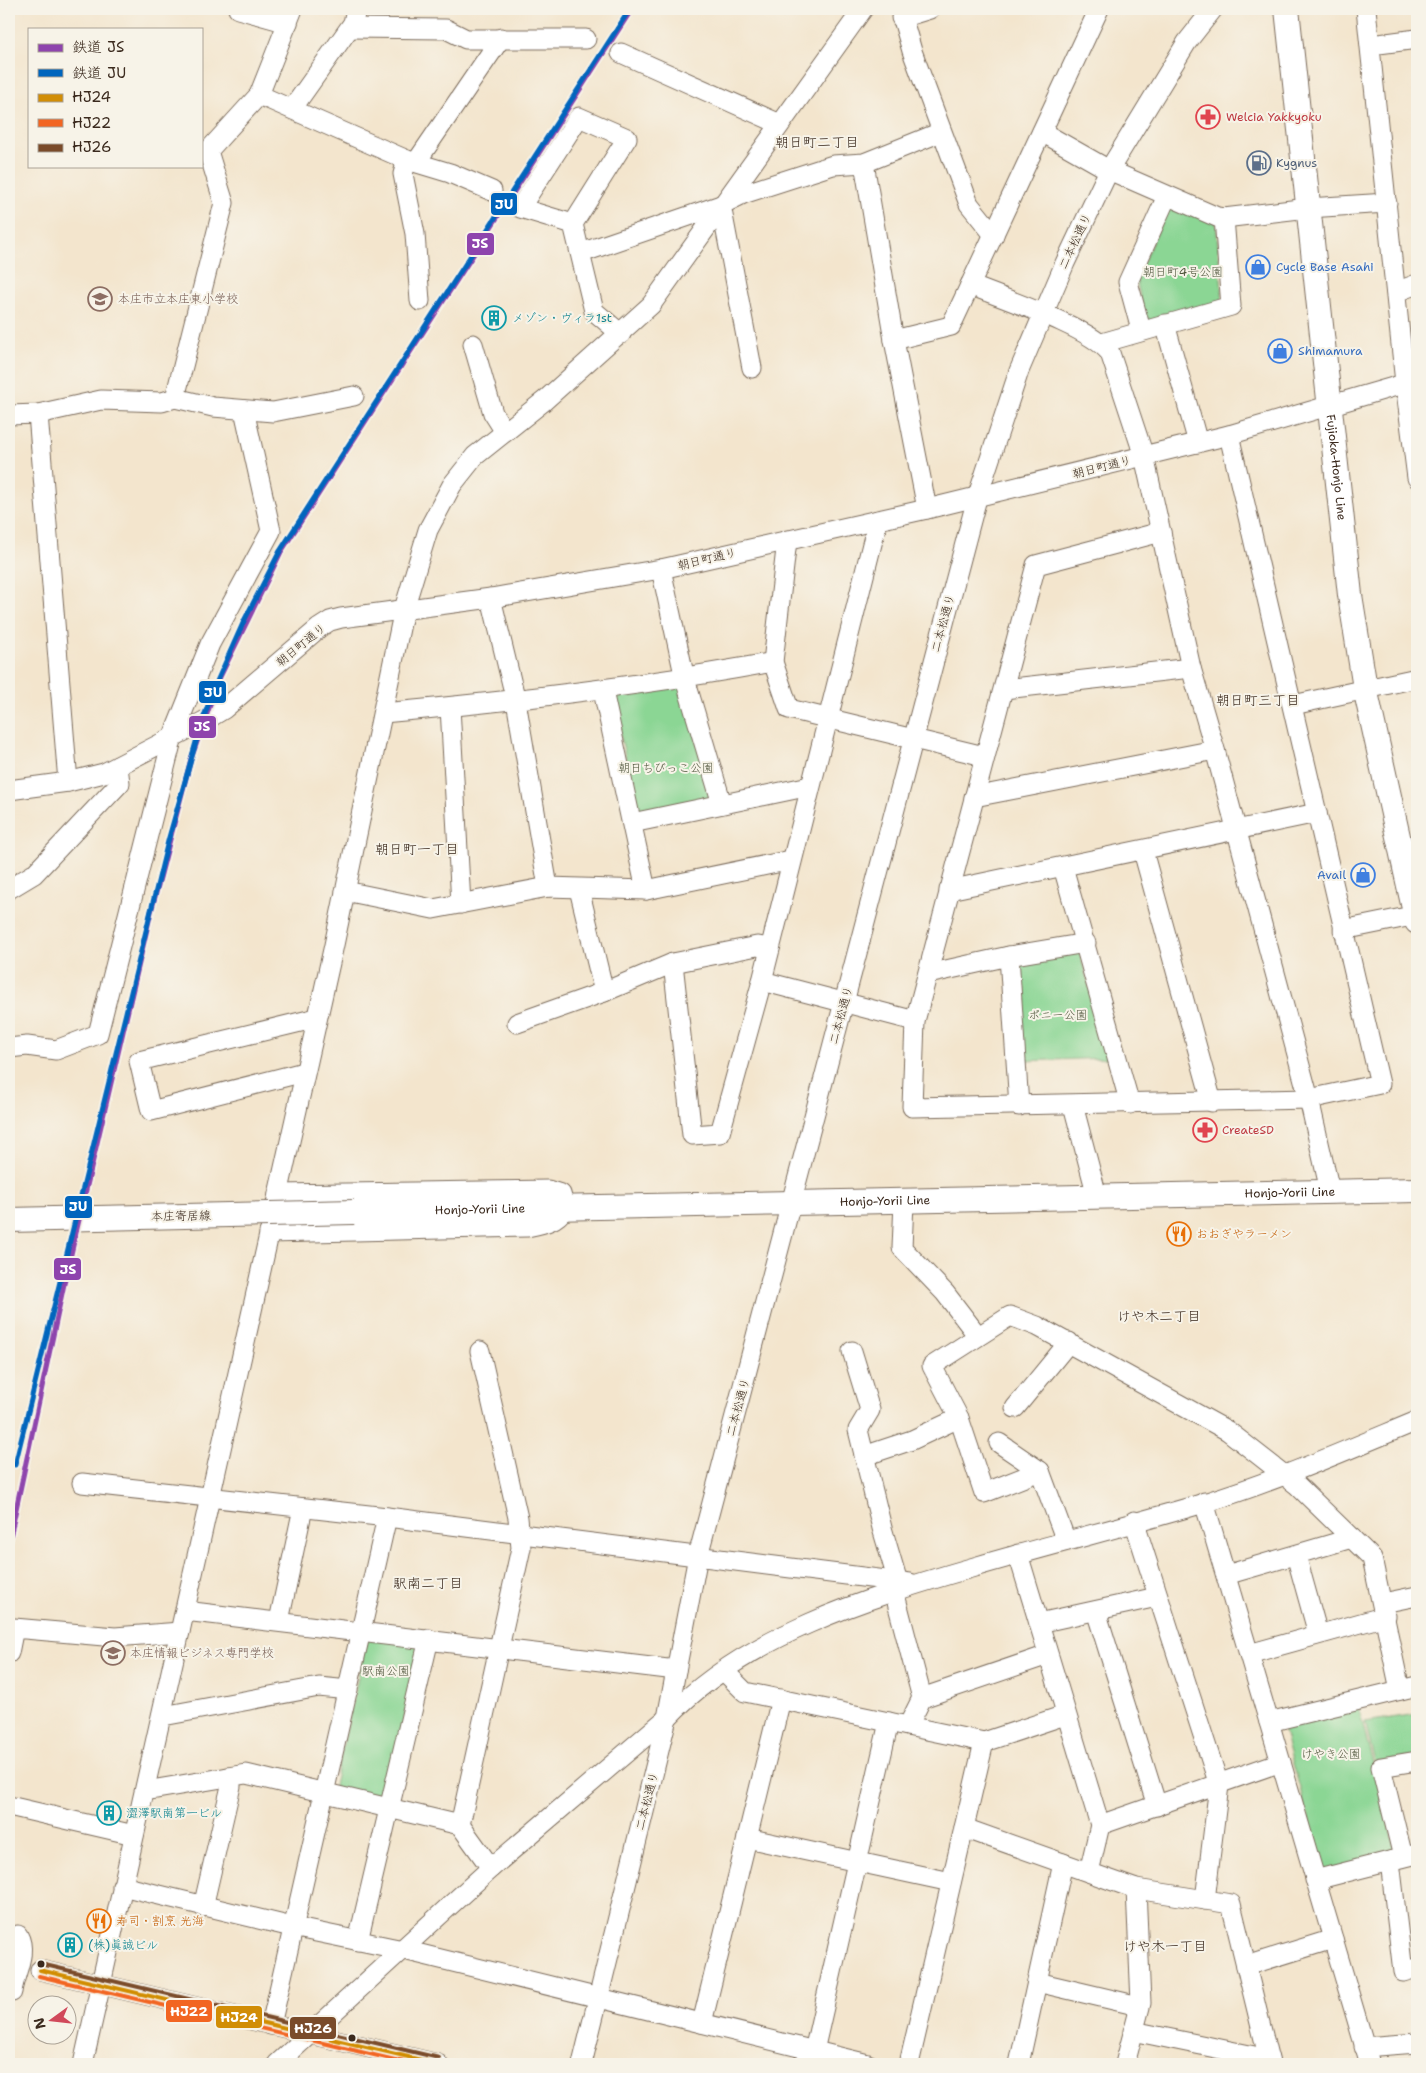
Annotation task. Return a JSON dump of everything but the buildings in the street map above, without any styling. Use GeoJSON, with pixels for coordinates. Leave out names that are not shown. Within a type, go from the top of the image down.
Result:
{"type":"FeatureCollection","features":[{"type":"Feature","properties":{"kind":"main road","name":"Fujioka-Honjo Line"},"geometry":{"type":"LineString","coordinates":[[1287,9],[1350,595],[1365,688],[1417,918]]}},
{"type":"Feature","properties":{"kind":"main road","name":"Honjo-Yorii Line"},"geometry":{"type":"LineString","coordinates":[[354,1212],[1417,1190]]}},
{"type":"Feature","properties":{"kind":"main road","name":"本庄寄居線"},"geometry":{"type":"LineString","coordinates":[[9,1220],[354,1212]]}},
{"type":"Feature","properties":{"kind":"street"},"geometry":{"type":"LineString","coordinates":[[175,398],[224,203],[208,151],[259,94],[290,16],[238,9]]}},
{"type":"Feature","properties":{"kind":"street"},"geometry":{"type":"LineString","coordinates":[[292,110],[350,28],[356,9]]}},
{"type":"Feature","properties":{"kind":"street"},"geometry":{"type":"LineString","coordinates":[[930,9],[901,14],[941,132],[969,204],[994,235]]}},
{"type":"Feature","properties":{"kind":"street"},"geometry":{"type":"LineString","coordinates":[[894,340],[951,326],[1100,9]]}},
{"type":"Feature","properties":{"kind":"street","name":"二本松通り"},"geometry":{"type":"LineString","coordinates":[[582,2064],[667,1718],[698,1556],[761,1324],[790,1204],[977,498],[1019,371],[1065,263],[1110,170],[1187,42],[1213,9]]}},
{"type":"Feature","properties":{"kind":"street"},"geometry":{"type":"LineString","coordinates":[[1366,9],[1396,292],[1411,381],[1417,478]]}},
{"type":"Feature","properties":{"kind":"street"},"geometry":{"type":"LineString","coordinates":[[83,2064],[212,1496],[345,891],[404,609],[428,530],[452,486],[475,456],[621,334],[651,305],[780,124],[857,10]]}},
{"type":"Feature","properties":{"kind":"street"},"geometry":{"type":"LineString","coordinates":[[350,28],[446,29],[466,39],[586,39]]}},
{"type":"Feature","properties":{"kind":"street"},"geometry":{"type":"LineString","coordinates":[[420,301],[415,234],[403,174],[501,38]]}},
{"type":"Feature","properties":{"kind":"street"},"geometry":{"type":"LineString","coordinates":[[1371,45],[1417,40]]}},
{"type":"Feature","properties":{"kind":"street"},"geometry":{"type":"LineString","coordinates":[[621,53],[780,124]]}},
{"type":"Feature","properties":{"kind":"street"},"geometry":{"type":"LineString","coordinates":[[259,94],[412,161],[492,191]]}},
{"type":"Feature","properties":{"kind":"street"},"geometry":{"type":"LineString","coordinates":[[573,224],[520,208],[579,117],[627,138],[573,224],[594,311],[621,334]]}},
{"type":"Feature","properties":{"kind":"street"},"geometry":{"type":"LineString","coordinates":[[581,253],[721,205],[743,194],[833,165],[864,162],[941,132]]}},
{"type":"Feature","properties":{"kind":"street"},"geometry":{"type":"LineString","coordinates":[[1042,132],[1110,170],[1167,196],[1224,218],[1308,208],[1387,203]]}},
{"type":"Feature","properties":{"kind":"street"},"geometry":{"type":"LineString","coordinates":[[864,162],[894,340],[927,509]]}},
{"type":"Feature","properties":{"kind":"street"},"geometry":{"type":"LineString","coordinates":[[1141,330],[1128,282],[1167,196]]}},
{"type":"Feature","properties":{"kind":"street"},"geometry":{"type":"LineString","coordinates":[[721,205],[752,368]]}},
{"type":"Feature","properties":{"kind":"street"},"geometry":{"type":"LineString","coordinates":[[1102,343],[1141,330],[1231,306],[1224,218]]}},
{"type":"Feature","properties":{"kind":"street"},"geometry":{"type":"LineString","coordinates":[[1396,292],[1417,284]]}},
{"type":"Feature","properties":{"kind":"street"},"geometry":{"type":"LineString","coordinates":[[970,285],[1043,314],[1102,343],[1110,353],[1144,456],[1191,668],[1309,1099],[1330,1191]]}},
{"type":"Feature","properties":{"kind":"street"},"geometry":{"type":"LineString","coordinates":[[1165,324],[1198,443]]}},
{"type":"Feature","properties":{"kind":"street"},"geometry":{"type":"LineString","coordinates":[[473,344],[494,412],[505,432]]}},
{"type":"Feature","properties":{"kind":"street","name":"朝日町通り"},"geometry":{"type":"LineString","coordinates":[[9,790],[68,782],[104,773],[118,766],[224,709],[319,628],[330,621],[491,598],[662,569],[977,498],[1230,435],[1411,381]]}},
{"type":"Feature","properties":{"kind":"street"},"geometry":{"type":"LineString","coordinates":[[9,415],[38,414],[101,400],[162,402],[175,398],[213,407],[273,412],[354,396]]}},
{"type":"Feature","properties":{"kind":"street"},"geometry":{"type":"LineString","coordinates":[[9,1048],[27,1046],[56,1050],[98,1034],[173,736],[210,644],[271,531],[244,410]]}},
{"type":"Feature","properties":{"kind":"street"},"geometry":{"type":"LineString","coordinates":[[38,414],[68,782]]}},
{"type":"Feature","properties":{"kind":"street"},"geometry":{"type":"LineString","coordinates":[[1161,532],[1036,565],[915,1021],[912,1107],[1309,1099],[1380,1084],[1230,435]]}},
{"type":"Feature","properties":{"kind":"street"},"geometry":{"type":"LineString","coordinates":[[674,963],[692,1135],[720,1133],[762,981],[826,719],[878,520]]}},
{"type":"Feature","properties":{"kind":"street"},"geometry":{"type":"LineString","coordinates":[[788,540],[773,662],[789,709],[984,756]]}},
{"type":"Feature","properties":{"kind":"street"},"geometry":{"type":"LineString","coordinates":[[662,569],[686,679],[722,804]]}},
{"type":"Feature","properties":{"kind":"street"},"geometry":{"type":"LineString","coordinates":[[491,598],[516,700],[548,887]]}},
{"type":"Feature","properties":{"kind":"street"},"geometry":{"type":"LineString","coordinates":[[383,713],[602,691],[686,679],[773,662]]}},
{"type":"Feature","properties":{"kind":"street"},"geometry":{"type":"LineString","coordinates":[[1004,689],[1191,668]]}},
{"type":"Feature","properties":{"kind":"street"},"geometry":{"type":"LineString","coordinates":[[1293,705],[1417,678]]}},
{"type":"Feature","properties":{"kind":"street"},"geometry":{"type":"LineString","coordinates":[[602,691],[646,890]]}},
{"type":"Feature","properties":{"kind":"street"},"geometry":{"type":"LineString","coordinates":[[450,707],[461,904]]}},
{"type":"Feature","properties":{"kind":"street"},"geometry":{"type":"LineString","coordinates":[[974,797],[1215,750]]}},
{"type":"Feature","properties":{"kind":"street"},"geometry":{"type":"LineString","coordinates":[[9,889],[34,874],[120,783],[118,766]]}},
{"type":"Feature","properties":{"kind":"street"},"geometry":{"type":"LineString","coordinates":[[632,823],[810,786]]}},
{"type":"Feature","properties":{"kind":"street"},"geometry":{"type":"LineString","coordinates":[[949,890],[1317,814]]}},
{"type":"Feature","properties":{"kind":"street"},"geometry":{"type":"LineString","coordinates":[[1144,851],[1212,1102]]}},
{"type":"Feature","properties":{"kind":"street"},"geometry":{"type":"LineString","coordinates":[[345,891],[433,909],[548,887],[646,890],[791,860]]}},
{"type":"Feature","properties":{"kind":"street"},"geometry":{"type":"LineString","coordinates":[[1063,867],[1086,942],[1130,1104]]}},
{"type":"Feature","properties":{"kind":"street"},"geometry":{"type":"LineString","coordinates":[[579,889],[604,992]]}},
{"type":"Feature","properties":{"kind":"street"},"geometry":{"type":"LineString","coordinates":[[1343,930],[1417,918]]}},
{"type":"Feature","properties":{"kind":"street"},"geometry":{"type":"LineString","coordinates":[[928,974],[1009,956],[1086,942]]}},
{"type":"Feature","properties":{"kind":"street"},"geometry":{"type":"LineString","coordinates":[[517,1023],[604,992],[674,963],[757,946],[770,948]]}},
{"type":"Feature","properties":{"kind":"street"},"geometry":{"type":"LineString","coordinates":[[1009,956],[1019,1106]]}},
{"type":"Feature","properties":{"kind":"street"},"geometry":{"type":"LineString","coordinates":[[762,981],[845,1001],[915,1021]]}},
{"type":"Feature","properties":{"kind":"street"},"geometry":{"type":"LineString","coordinates":[[304,1072],[151,1111],[139,1061],[317,1018]]}},
{"type":"Feature","properties":{"kind":"street"},"geometry":{"type":"LineString","coordinates":[[1073,1105],[1097,1196]]}},
{"type":"Feature","properties":{"kind":"street"},"geometry":{"type":"LineString","coordinates":[[269,1233],[527,1227],[551,1221],[565,1208],[561,1194],[548,1190],[278,1194]]}},
{"type":"Feature","properties":{"kind":"street"},"geometry":{"type":"LineString","coordinates":[[904,1202],[902,1248],[945,1293],[978,1336]]}},
{"type":"Feature","properties":{"kind":"street"},"geometry":{"type":"LineString","coordinates":[[1040,1471],[984,1493],[959,1418],[932,1366],[1010,1316],[1037,1326],[1069,1342],[1228,1431],[1284,1474],[1372,1558],[1384,1609],[1409,1688],[1269,1722]]}},
{"type":"Feature","properties":{"kind":"street"},"geometry":{"type":"LineString","coordinates":[[1015,1408],[1069,1342]]}},
{"type":"Feature","properties":{"kind":"street"},"geometry":{"type":"LineString","coordinates":[[460,1825],[521,1548],[520,1535],[480,1351]]}},
{"type":"Feature","properties":{"kind":"street"},"geometry":{"type":"LineString","coordinates":[[852,1351],[870,1410],[858,1430],[903,1585],[922,1698],[908,1726]]}},
{"type":"Feature","properties":{"kind":"street"},"geometry":{"type":"LineString","coordinates":[[864,1456],[912,1440],[959,1418]]}},
{"type":"Feature","properties":{"kind":"street"},"geometry":{"type":"LineString","coordinates":[[277,2064],[400,1949],[491,1868],[667,1718],[686,1698],[770,1642],[903,1585],[1204,1502],[1284,1474],[1417,1421]]}},
{"type":"Feature","properties":{"kind":"street"},"geometry":{"type":"LineString","coordinates":[[1000,1443],[1040,1471],[1066,1541]]}},
{"type":"Feature","properties":{"kind":"street"},"geometry":{"type":"LineString","coordinates":[[82,1482],[387,1516],[520,1535],[698,1556],[903,1585]]}},
{"type":"Feature","properties":{"kind":"street"},"geometry":{"type":"LineString","coordinates":[[1204,1502],[1367,2056],[1417,2043]]}},
{"type":"Feature","properties":{"kind":"street"},"geometry":{"type":"LineString","coordinates":[[278,1621],[303,1508]]}},
{"type":"Feature","properties":{"kind":"street"},"geometry":{"type":"LineString","coordinates":[[270,2025],[325,1793],[387,1516]]}},
{"type":"Feature","properties":{"kind":"street"},"geometry":{"type":"LineString","coordinates":[[1134,1521],[1219,1785],[1205,1900]]}},
{"type":"Feature","properties":{"kind":"street"},"geometry":{"type":"LineString","coordinates":[[1226,1575],[1352,1538]]}},
{"type":"Feature","properties":{"kind":"street"},"geometry":{"type":"LineString","coordinates":[[1018,1554],[1100,1825],[1089,1872]]}},
{"type":"Feature","properties":{"kind":"street"},"geometry":{"type":"LineString","coordinates":[[1296,1555],[1318,1634]]}},
{"type":"Feature","properties":{"kind":"street"},"geometry":{"type":"LineString","coordinates":[[1249,1654],[1318,1634],[1417,1596]]}},
{"type":"Feature","properties":{"kind":"street"},"geometry":{"type":"LineString","coordinates":[[1038,1624],[1157,1597]]}},
{"type":"Feature","properties":{"kind":"street"},"geometry":{"type":"LineString","coordinates":[[185,1611],[676,1670]]}},
{"type":"Feature","properties":{"kind":"street"},"geometry":{"type":"LineString","coordinates":[[1096,1611],[1157,1806]]}},
{"type":"Feature","properties":{"kind":"street"},"geometry":{"type":"LineString","coordinates":[[9,1652],[14,1628],[115,1637],[180,1632]]}},
{"type":"Feature","properties":{"kind":"street"},"geometry":{"type":"LineString","coordinates":[[358,1941],[428,1639]]}},
{"type":"Feature","properties":{"kind":"street"},"geometry":{"type":"LineString","coordinates":[[922,1698],[1048,1655]]}},
{"type":"Feature","properties":{"kind":"street"},"geometry":{"type":"LineString","coordinates":[[724,1671],[744,1692],[781,1698],[984,1742],[1065,1714]]}},
{"type":"Feature","properties":{"kind":"street"},"geometry":{"type":"LineString","coordinates":[[163,1716],[319,1687],[348,1690]]}},
{"type":"Feature","properties":{"kind":"street"},"geometry":{"type":"LineString","coordinates":[[702,2024],[781,1698]]}},
{"type":"Feature","properties":{"kind":"street"},"geometry":{"type":"LineString","coordinates":[[814,2051],[889,1722]]}},
{"type":"Feature","properties":{"kind":"street"},"geometry":{"type":"LineString","coordinates":[[909,2064],[984,1742]]}},
{"type":"Feature","properties":{"kind":"street"},"geometry":{"type":"LineString","coordinates":[[1417,1761],[1381,1767],[1403,1857],[1403,1972],[1417,1968]]}},
{"type":"Feature","properties":{"kind":"street"},"geometry":{"type":"LineString","coordinates":[[1100,1825],[1281,1762]]}},
{"type":"Feature","properties":{"kind":"street"},"geometry":{"type":"LineString","coordinates":[[145,1791],[246,1774],[460,1825],[491,1868]]}},
{"type":"Feature","properties":{"kind":"street"},"geometry":{"type":"LineString","coordinates":[[202,1907],[231,1786],[228,1777]]}},
{"type":"Feature","properties":{"kind":"street"},"geometry":{"type":"LineString","coordinates":[[9,1806],[134,1835]]}},
{"type":"Feature","properties":{"kind":"street"},"geometry":{"type":"LineString","coordinates":[[964,1828],[1136,1889],[1231,1904],[1269,2062],[1133,2031]]}},
{"type":"Feature","properties":{"kind":"street"},"geometry":{"type":"LineString","coordinates":[[747,1838],[951,1882]]}},
{"type":"Feature","properties":{"kind":"street"},"geometry":{"type":"LineString","coordinates":[[1315,1880],[1403,1857]]}},
{"type":"Feature","properties":{"kind":"street"},"geometry":{"type":"LineString","coordinates":[[1019,2064],[1064,1863]]}},
{"type":"Feature","properties":{"kind":"street"},"geometry":{"type":"LineString","coordinates":[[122,1886],[292,1928],[400,1949],[862,2064]]}},
{"type":"Feature","properties":{"kind":"street"},"geometry":{"type":"LineString","coordinates":[[1124,2064],[1139,2006],[1136,1889]]}},
{"type":"Feature","properties":{"kind":"street"},"geometry":{"type":"LineString","coordinates":[[14,1934],[27,1942],[36,1966],[40,1970],[308,2035],[438,2064]]}},
{"type":"Feature","properties":{"kind":"street"},"geometry":{"type":"LineString","coordinates":[[11,1995],[22,1945],[14,1934]]}},
{"type":"Feature","properties":{"kind":"street"},"geometry":{"type":"LineString","coordinates":[[1246,1966],[1332,1939]]}},
{"type":"Feature","properties":{"kind":"street"},"geometry":{"type":"LineString","coordinates":[[11,1995],[28,1976],[40,1970]]}},
{"type":"Feature","properties":{"kind":"street"},"geometry":{"type":"LineString","coordinates":[[1037,1982],[1139,2006]]}},
{"type":"Feature","properties":{"kind":"green space","name":"朝日町4号公園"},"geometry":{"type":"Polygon","coordinates":[[[1174,206],[1216,222],[1223,303],[1151,322],[1145,317],[1136,279],[1168,207],[1174,206]]]}},
{"type":"Feature","properties":{"kind":"green space","name":"朝日ちびっこ公園"},"geometry":{"type":"Polygon","coordinates":[[[675,685],[682,689],[714,799],[639,815],[612,700],[616,694],[675,685]]]}},
{"type":"Feature","properties":{"kind":"green space","name":"ポニー公園"},"geometry":{"type":"Polygon","coordinates":[[[1079,950],[1109,1058],[1022,1061],[1018,961],[1079,950]]]}},
{"type":"Feature","properties":{"kind":"green space","name":"駅南公園"},"geometry":{"type":"Polygon","coordinates":[[[367,1637],[420,1641],[388,1799],[333,1790],[367,1637]]]}},
{"type":"Feature","properties":{"kind":"green space","name":"けやき公園"},"geometry":{"type":"Polygon","coordinates":[[[1358,1705],[1395,1849],[1392,1855],[1328,1871],[1322,1867],[1283,1728],[1358,1705]]]}},
{"type":"Feature","properties":{"kind":"green space"},"geometry":{"type":"Polygon","coordinates":[[[1417,1714],[1417,1756],[1375,1763],[1365,1722],[1417,1714]]]}},
{"type":"Feature","properties":{"kind":"rail line","name":"JS"},"geometry":{"type":"LineString","coordinates":[[9,1542],[64,1284],[151,912],[191,759],[220,677],[281,552],[632,9]]}},
{"type":"Feature","properties":{"kind":"rail line","name":"JU"},"geometry":{"type":"LineString","coordinates":[[15,1465],[168,841],[200,728],[214,688],[244,621],[280,551],[628,12]]}},
{"type":"Feature","properties":{"kind":"transit line","name":"HJ26"},"geometry":{"type":"LineString","coordinates":[[41,1964],[439,2058]]}},
{"type":"Feature","properties":{"kind":"transit line","name":"HJ24"},"geometry":{"type":"LineString","coordinates":[[40,1970],[438,2064]]}},
{"type":"Feature","properties":{"kind":"transit line","name":"HJ22"},"geometry":{"type":"LineString","coordinates":[[39,1976],[412,2064]]}},
{"type":"Feature","properties":{"kind":"place","name":"Welcia Yakkyoku"},"geometry":{"type":"Point","coordinates":[1208,117]}},
{"type":"Feature","properties":{"kind":"place","name":"Kygnus"},"geometry":{"type":"Point","coordinates":[1259,163]}},
{"type":"Feature","properties":{"kind":"place","name":"Cycle Base Asahi"},"geometry":{"type":"Point","coordinates":[1258,267]}},
{"type":"Feature","properties":{"kind":"place","name":"本庄市立本庄東小学校"},"geometry":{"type":"Point","coordinates":[100,299]}},
{"type":"Feature","properties":{"kind":"place","name":"メゾン・ヴィラ1st"},"geometry":{"type":"Point","coordinates":[494,318]}},
{"type":"Feature","properties":{"kind":"place","name":"Shimamura"},"geometry":{"type":"Point","coordinates":[1280,351]}},
{"type":"Feature","properties":{"kind":"place","name":"Avail"},"geometry":{"type":"Point","coordinates":[1363,875]}},
{"type":"Feature","properties":{"kind":"place","name":"CreateSD"},"geometry":{"type":"Point","coordinates":[1205,1130]}},
{"type":"Feature","properties":{"kind":"place","name":"おおぎやラーメン"},"geometry":{"type":"Point","coordinates":[1179,1234]}},
{"type":"Feature","properties":{"kind":"place","name":"本庄情報ビジネス専門学校"},"geometry":{"type":"Point","coordinates":[113,1653]}},
{"type":"Feature","properties":{"kind":"place","name":"澀澤駅南第一ビル"},"geometry":{"type":"Point","coordinates":[109,1813]}},
{"type":"Feature","properties":{"kind":"place","name":"寿司・割烹 光海"},"geometry":{"type":"Point","coordinates":[99,1921]}},
{"type":"Feature","properties":{"kind":"place","name":"(株)眞誠ビル"},"geometry":{"type":"Point","coordinates":[70,1945]}},
{"type":"Feature","properties":{"kind":"district","name":"朝日町二丁目"},"geometry":{"type":"Point","coordinates":[817,142]}},
{"type":"Feature","properties":{"kind":"district","name":"朝日町三丁目"},"geometry":{"type":"Point","coordinates":[1258,700]}},
{"type":"Feature","properties":{"kind":"district","name":"朝日町一丁目"},"geometry":{"type":"Point","coordinates":[417,849]}},
{"type":"Feature","properties":{"kind":"district","name":"けや木二丁目"},"geometry":{"type":"Point","coordinates":[1159,1316]}},
{"type":"Feature","properties":{"kind":"district","name":"駅南二丁目"},"geometry":{"type":"Point","coordinates":[428,1583]}},
{"type":"Feature","properties":{"kind":"district","name":"けや木一丁目"},"geometry":{"type":"Point","coordinates":[1165,1946]}}]}
